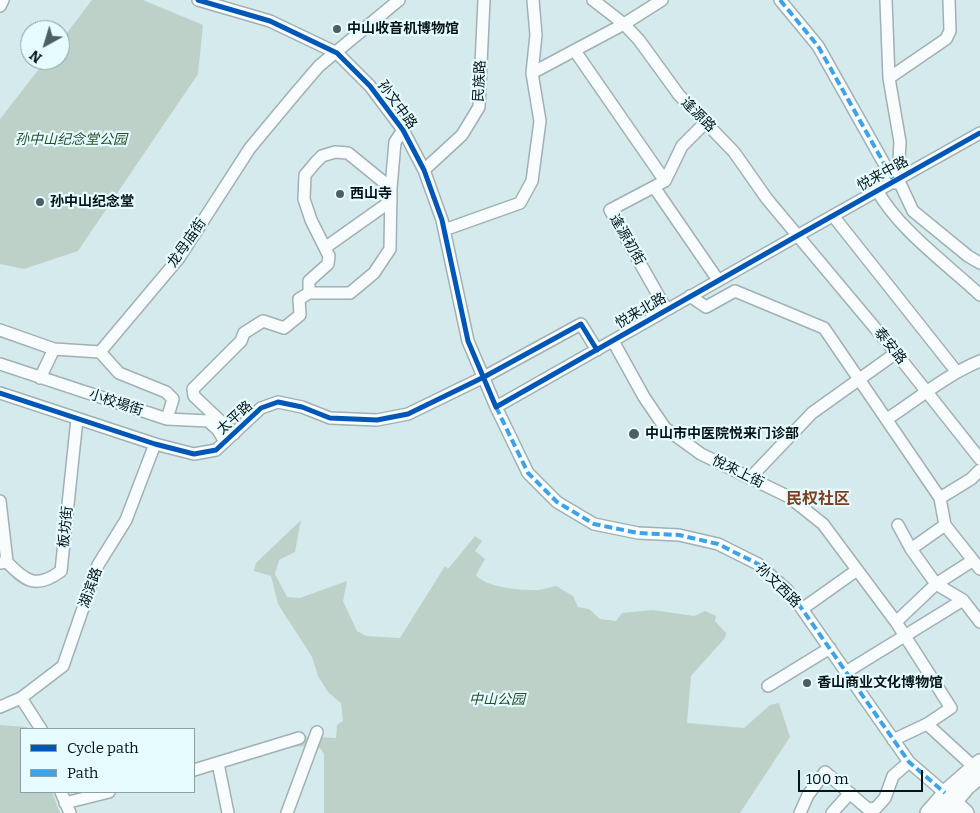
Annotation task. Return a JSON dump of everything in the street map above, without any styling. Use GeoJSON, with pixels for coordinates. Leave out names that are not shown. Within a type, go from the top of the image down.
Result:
{"type":"FeatureCollection","features":[{"type":"Feature","properties":{"kind":"main road"},"geometry":{"type":"LineString","coordinates":[[928,813],[948,803],[967,786],[978,769]]}},
{"type":"Feature","properties":{"kind":"main road","name":"孙文西路"},"geometry":{"type":"LineString","coordinates":[[948,803],[966,813]]}},
{"type":"Feature","properties":{"kind":"street"},"geometry":{"type":"LineString","coordinates":[[0,6],[3,0]]}},
{"type":"Feature","properties":{"kind":"street","name":"孙文中路"},"geometry":{"type":"LineString","coordinates":[[198,0],[270,21],[337,53],[370,86],[404,130],[424,170],[444,230],[468,341],[496,407]]}},
{"type":"Feature","properties":{"kind":"street","name":"龙母庙街"},"geometry":{"type":"LineString","coordinates":[[100,352],[179,258],[250,148],[319,66],[399,0]]}},
{"type":"Feature","properties":{"kind":"street","name":"民族路"},"geometry":{"type":"LineString","coordinates":[[424,170],[462,135],[479,107],[484,0]]}},
{"type":"Feature","properties":{"kind":"street"},"geometry":{"type":"LineString","coordinates":[[444,230],[520,203],[532,181],[540,121],[532,73],[536,34],[533,0]]}},
{"type":"Feature","properties":{"kind":"street","name":"逢源路"},"geometry":{"type":"LineString","coordinates":[[593,0],[624,24],[639,40],[678,95],[734,152],[767,199],[798,235]]}},
{"type":"Feature","properties":{"kind":"street"},"geometry":{"type":"LineString","coordinates":[[780,0],[818,46],[913,211],[968,256],[980,263]]}},
{"type":"Feature","properties":{"kind":"street"},"geometry":{"type":"LineString","coordinates":[[886,0],[890,78],[900,142],[895,181]]}},
{"type":"Feature","properties":{"kind":"street"},"geometry":{"type":"LineString","coordinates":[[890,78],[946,39],[950,30],[950,0]]}},
{"type":"Feature","properties":{"kind":"street"},"geometry":{"type":"LineString","coordinates":[[532,73],[624,24],[655,2]]}},
{"type":"Feature","properties":{"kind":"street"},"geometry":{"type":"LineString","coordinates":[[575,51],[665,181],[682,146],[705,123]]}},
{"type":"Feature","properties":{"kind":"street"},"geometry":{"type":"LineString","coordinates":[[234,434],[194,396],[193,389],[241,341],[244,333],[263,322],[284,328],[300,315],[299,299],[309,293],[350,293],[374,274],[390,249],[391,188],[395,142],[404,130]]}},
{"type":"Feature","properties":{"kind":"street","name":"悦来中路"},"geometry":{"type":"LineString","coordinates":[[798,235],[980,133]]}},
{"type":"Feature","properties":{"kind":"street"},"geometry":{"type":"LineString","coordinates":[[309,293],[309,281],[328,264],[329,256],[311,220],[304,199],[305,176],[322,156],[335,152],[348,153],[391,188]]}},
{"type":"Feature","properties":{"kind":"street","name":"逢源初街"},"geometry":{"type":"LineString","coordinates":[[665,181],[610,210],[666,309]]}},
{"type":"Feature","properties":{"kind":"street"},"geometry":{"type":"LineString","coordinates":[[654,187],[718,280]]}},
{"type":"Feature","properties":{"kind":"street"},"geometry":{"type":"LineString","coordinates":[[877,190],[884,203],[920,240],[980,295]]}},
{"type":"Feature","properties":{"kind":"street"},"geometry":{"type":"LineString","coordinates":[[326,247],[391,202]]}},
{"type":"Feature","properties":{"kind":"street"},"geometry":{"type":"LineString","coordinates":[[834,216],[956,371]]}},
{"type":"Feature","properties":{"kind":"street"},"geometry":{"type":"LineString","coordinates":[[920,240],[932,226]]}},
{"type":"Feature","properties":{"kind":"street","name":"悦来北路"},"geometry":{"type":"LineString","coordinates":[[496,407],[798,235]]}},
{"type":"Feature","properties":{"kind":"street","name":"泰安路"},"geometry":{"type":"LineString","coordinates":[[798,235],[896,353],[980,459]]}},
{"type":"Feature","properties":{"kind":"street"},"geometry":{"type":"LineString","coordinates":[[690,296],[706,307],[735,291],[824,328],[940,498],[946,525],[976,565],[936,584],[896,622]]}},
{"type":"Feature","properties":{"kind":"street","name":"太平路"},"geometry":{"type":"LineString","coordinates":[[0,393],[155,444],[194,454],[216,450],[261,408],[278,402],[302,407],[330,418],[377,420],[408,414],[484,377],[581,324],[596,350]]}},
{"type":"Feature","properties":{"kind":"street"},"geometry":{"type":"LineString","coordinates":[[0,330],[54,349],[100,352],[119,373],[166,392],[173,399],[167,419]]}},
{"type":"Feature","properties":{"kind":"street","name":"悅來上街"},"geometry":{"type":"LineString","coordinates":[[613,341],[644,396],[665,428],[701,454],[751,477],[789,498],[823,524],[896,622],[951,708],[927,724]]}},
{"type":"Feature","properties":{"kind":"street"},"geometry":{"type":"LineString","coordinates":[[40,378],[54,349]]}},
{"type":"Feature","properties":{"kind":"street"},"geometry":{"type":"LineString","coordinates":[[751,477],[812,413],[896,353]]}},
{"type":"Feature","properties":{"kind":"street"},"geometry":{"type":"LineString","coordinates":[[887,419],[928,393],[956,371],[980,361]]}},
{"type":"Feature","properties":{"kind":"street","name":"小校場街"},"geometry":{"type":"LineString","coordinates":[[0,364],[167,419],[208,421],[218,430],[225,442]]}},
{"type":"Feature","properties":{"kind":"street","name":"孙文西路"},"geometry":{"type":"LineString","coordinates":[[496,407],[528,473],[557,502],[594,524],[638,533],[679,535],[718,544],[758,564],[787,590],[830,648],[909,762],[948,803]]}},
{"type":"Feature","properties":{"kind":"street","name":"板坊街"},"geometry":{"type":"LineString","coordinates":[[4,562],[21,576],[33,582],[51,578],[61,571],[77,419]]}},
{"type":"Feature","properties":{"kind":"street","name":"湖滨路"},"geometry":{"type":"LineString","coordinates":[[0,707],[21,698],[63,666],[98,565],[126,520],[155,444]]}},
{"type":"Feature","properties":{"kind":"street"},"geometry":{"type":"LineString","coordinates":[[940,498],[971,479],[980,470]]}},
{"type":"Feature","properties":{"kind":"street"},"geometry":{"type":"LineString","coordinates":[[0,501],[4,562]]}},
{"type":"Feature","properties":{"kind":"street"},"geometry":{"type":"LineString","coordinates":[[898,525],[911,549],[936,584],[963,600],[980,622]]}},
{"type":"Feature","properties":{"kind":"street"},"geometry":{"type":"LineString","coordinates":[[911,549],[946,525]]}},
{"type":"Feature","properties":{"kind":"street"},"geometry":{"type":"LineString","coordinates":[[802,609],[857,570]]}},
{"type":"Feature","properties":{"kind":"street"},"geometry":{"type":"LineString","coordinates":[[846,672],[963,600]]}},
{"type":"Feature","properties":{"kind":"street"},"geometry":{"type":"LineString","coordinates":[[768,686],[830,648]]}},
{"type":"Feature","properties":{"kind":"street"},"geometry":{"type":"LineString","coordinates":[[21,698],[40,728]]}},
{"type":"Feature","properties":{"kind":"street"},"geometry":{"type":"LineString","coordinates":[[893,740],[927,724],[978,769]]}},
{"type":"Feature","properties":{"kind":"street"},"geometry":{"type":"LineString","coordinates":[[287,813],[317,732]]}},
{"type":"Feature","properties":{"kind":"street"},"geometry":{"type":"LineString","coordinates":[[195,770],[298,738]]}},
{"type":"Feature","properties":{"kind":"street"},"geometry":{"type":"LineString","coordinates":[[800,813],[808,795],[825,772],[868,809],[876,808],[885,798],[893,776],[909,762]]}},
{"type":"Feature","properties":{"kind":"street"},"geometry":{"type":"LineString","coordinates":[[218,763],[228,813]]}},
{"type":"Feature","properties":{"kind":"street"},"geometry":{"type":"LineString","coordinates":[[61,793],[67,808],[106,793]]}},
{"type":"Feature","properties":{"kind":"street"},"geometry":{"type":"LineString","coordinates":[[832,813],[850,793]]}},
{"type":"Feature","properties":{"kind":"green space","name":"孙中山纪念堂公园"},"geometry":{"type":"Polygon","coordinates":[[[92,0],[143,0],[203,25],[198,74],[78,251],[24,269],[0,264],[0,119],[38,70],[70,70],[70,29],[92,0]]]}},
{"type":"Feature","properties":{"kind":"green space","name":"中山公园"},"geometry":{"type":"Polygon","coordinates":[[[301,520],[295,552],[279,560],[275,574],[287,597],[300,598],[347,581],[343,601],[357,631],[366,636],[400,638],[445,566],[448,569],[475,536],[482,541],[475,551],[485,559],[476,575],[480,579],[494,585],[536,590],[556,586],[573,596],[578,607],[589,609],[600,619],[616,621],[622,613],[653,610],[694,616],[705,611],[716,616],[715,621],[726,633],[725,638],[691,676],[687,723],[744,728],[770,705],[779,703],[790,737],[740,813],[324,813],[324,754],[316,746],[284,747],[294,736],[336,738],[337,725],[343,721],[341,703],[328,692],[318,676],[312,657],[278,604],[271,576],[254,571],[256,563],[301,520]]]}},
{"type":"Feature","properties":{"kind":"green space"},"geometry":{"type":"Polygon","coordinates":[[[0,725],[27,727],[20,728],[20,793],[52,793],[60,813],[0,813],[0,725]]]}},
{"type":"Feature","properties":{"kind":"marked path"},"geometry":{"type":"LineString","coordinates":[[780,0],[818,46],[895,183]]}},
{"type":"Feature","properties":{"kind":"marked path"},"geometry":{"type":"LineString","coordinates":[[496,407],[528,473],[557,502],[594,524],[638,533],[679,535],[718,544],[758,564],[787,590],[802,609],[909,762],[945,793]]}},
{"type":"Feature","properties":{"kind":"cycle path"},"geometry":{"type":"LineString","coordinates":[[198,0],[270,21],[337,53],[370,86],[403,130],[424,170],[442,220],[468,341],[496,407],[980,133]]}},
{"type":"Feature","properties":{"kind":"cycle path"},"geometry":{"type":"LineString","coordinates":[[0,393],[155,444],[194,454],[216,450],[261,408],[278,402],[302,407],[330,418],[377,420],[408,414],[484,377],[581,324],[597,350]]}},
{"type":"Feature","properties":{"kind":"place","name":"中山收音机博物馆"},"geometry":{"type":"Point","coordinates":[337,29]}},
{"type":"Feature","properties":{"kind":"place","name":"西山寺"},"geometry":{"type":"Point","coordinates":[340,194]}},
{"type":"Feature","properties":{"kind":"place","name":"孙中山纪念堂"},"geometry":{"type":"Point","coordinates":[40,202]}},
{"type":"Feature","properties":{"kind":"place","name":"中山市中医院悦来门诊部"},"geometry":{"type":"Point","coordinates":[634,434]}},
{"type":"Feature","properties":{"kind":"place","name":"香山商业文化博物馆"},"geometry":{"type":"Point","coordinates":[807,683]}},
{"type":"Feature","properties":{"kind":"district","name":"民权社区"},"geometry":{"type":"Point","coordinates":[818,500]}}]}
